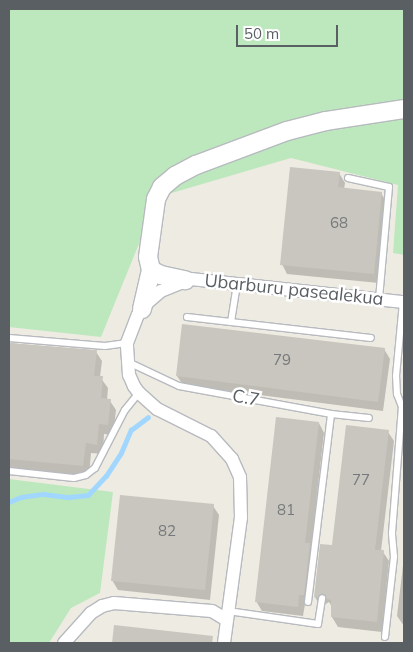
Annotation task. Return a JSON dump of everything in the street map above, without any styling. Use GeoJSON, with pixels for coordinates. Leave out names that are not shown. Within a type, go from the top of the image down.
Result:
{"type":"FeatureCollection","features":[{"type":"Feature","properties":{"kind":"main road"},"geometry":{"type":"LineString","coordinates":[[151,270],[148,257],[154,206],[162,187],[174,176],[196,165],[287,132],[326,121],[404,108]]}},
{"type":"Feature","properties":{"kind":"main road","name":"Ubarburu pasealekua"},"geometry":{"type":"LineString","coordinates":[[142,309],[151,270],[162,275],[184,280]]}},
{"type":"Feature","properties":{"kind":"street","name":"Ubarburu pasealekua"},"geometry":{"type":"LineString","coordinates":[[224,643],[242,494],[240,477],[232,459],[211,436],[157,409],[139,393],[129,375],[127,343],[142,309],[161,291],[184,280],[404,302]]}},
{"type":"Feature","properties":{"kind":"street"},"geometry":{"type":"LineString","coordinates":[[64,643],[91,613],[102,606],[114,603],[212,611],[228,616]]}},
{"type":"Feature","properties":{"kind":"lane"},"geometry":{"type":"LineString","coordinates":[[348,178],[389,187],[379,299]]}},
{"type":"Feature","properties":{"kind":"lane"},"geometry":{"type":"LineString","coordinates":[[231,322],[237,284]]}},
{"type":"Feature","properties":{"kind":"lane"},"geometry":{"type":"LineString","coordinates":[[385,637],[394,556],[392,533],[402,407],[397,394],[396,376],[404,302]]}},
{"type":"Feature","properties":{"kind":"lane"},"geometry":{"type":"LineString","coordinates":[[187,317],[371,338]]}},
{"type":"Feature","properties":{"kind":"lane"},"geometry":{"type":"LineString","coordinates":[[9,338],[105,346],[127,343]]}},
{"type":"Feature","properties":{"kind":"lane","name":"C.7"},"geometry":{"type":"LineString","coordinates":[[127,362],[179,386],[331,414],[369,418]]}},
{"type":"Feature","properties":{"kind":"lane"},"geometry":{"type":"LineString","coordinates":[[9,471],[74,478],[86,475],[95,468],[125,410],[139,393]]}},
{"type":"Feature","properties":{"kind":"lane"},"geometry":{"type":"LineString","coordinates":[[308,602],[331,414]]}},
{"type":"Feature","properties":{"kind":"lane"},"geometry":{"type":"LineString","coordinates":[[228,616],[318,624],[322,598]]}},
{"type":"Feature","properties":{"kind":"green space"},"geometry":{"type":"Polygon","coordinates":[[[9,9],[404,9],[404,255],[393,253],[398,185],[291,158],[158,197],[101,337],[9,327],[9,9]]]}},
{"type":"Feature","properties":{"kind":"green space"},"geometry":{"type":"Polygon","coordinates":[[[9,479],[113,492],[100,593],[71,608],[49,643],[9,643],[9,479]]]}},
{"type":"Feature","properties":{"kind":"building"},"geometry":{"type":"Polygon","coordinates":[[[290,167],[340,172],[338,187],[382,192],[374,274],[280,265],[290,167]]]}},
{"type":"Feature","properties":{"kind":"building"},"geometry":{"type":"Polygon","coordinates":[[[182,324],[385,348],[378,402],[176,376],[182,324]]]}},
{"type":"Feature","properties":{"kind":"building"},"geometry":{"type":"Polygon","coordinates":[[[9,343],[97,350],[94,376],[103,376],[101,398],[111,399],[108,425],[99,424],[97,445],[86,443],[83,466],[9,459],[9,343]]]}},
{"type":"Feature","properties":{"kind":"building"},"geometry":{"type":"Polygon","coordinates":[[[276,417],[319,422],[305,543],[310,543],[304,595],[299,595],[298,607],[255,602],[276,417]]]}},
{"type":"Feature","properties":{"kind":"building"},"geometry":{"type":"Polygon","coordinates":[[[346,425],[389,430],[375,550],[384,550],[377,622],[331,617],[331,600],[327,599],[322,593],[317,598],[314,597],[320,544],[332,545],[346,425]]]}},
{"type":"Feature","properties":{"kind":"building"},"geometry":{"type":"Polygon","coordinates":[[[120,495],[214,504],[205,590],[111,581],[120,495]]]}},
{"type":"Feature","properties":{"kind":"building"},"geometry":{"type":"Polygon","coordinates":[[[114,625],[213,636],[212,643],[112,643],[114,625]]]}},
{"type":"Feature","properties":{"kind":"waterway"},"geometry":{"type":"LineString","coordinates":[[9,502],[21,497],[43,494],[69,497],[88,495],[106,476],[121,453],[131,430],[148,417]]}}]}
